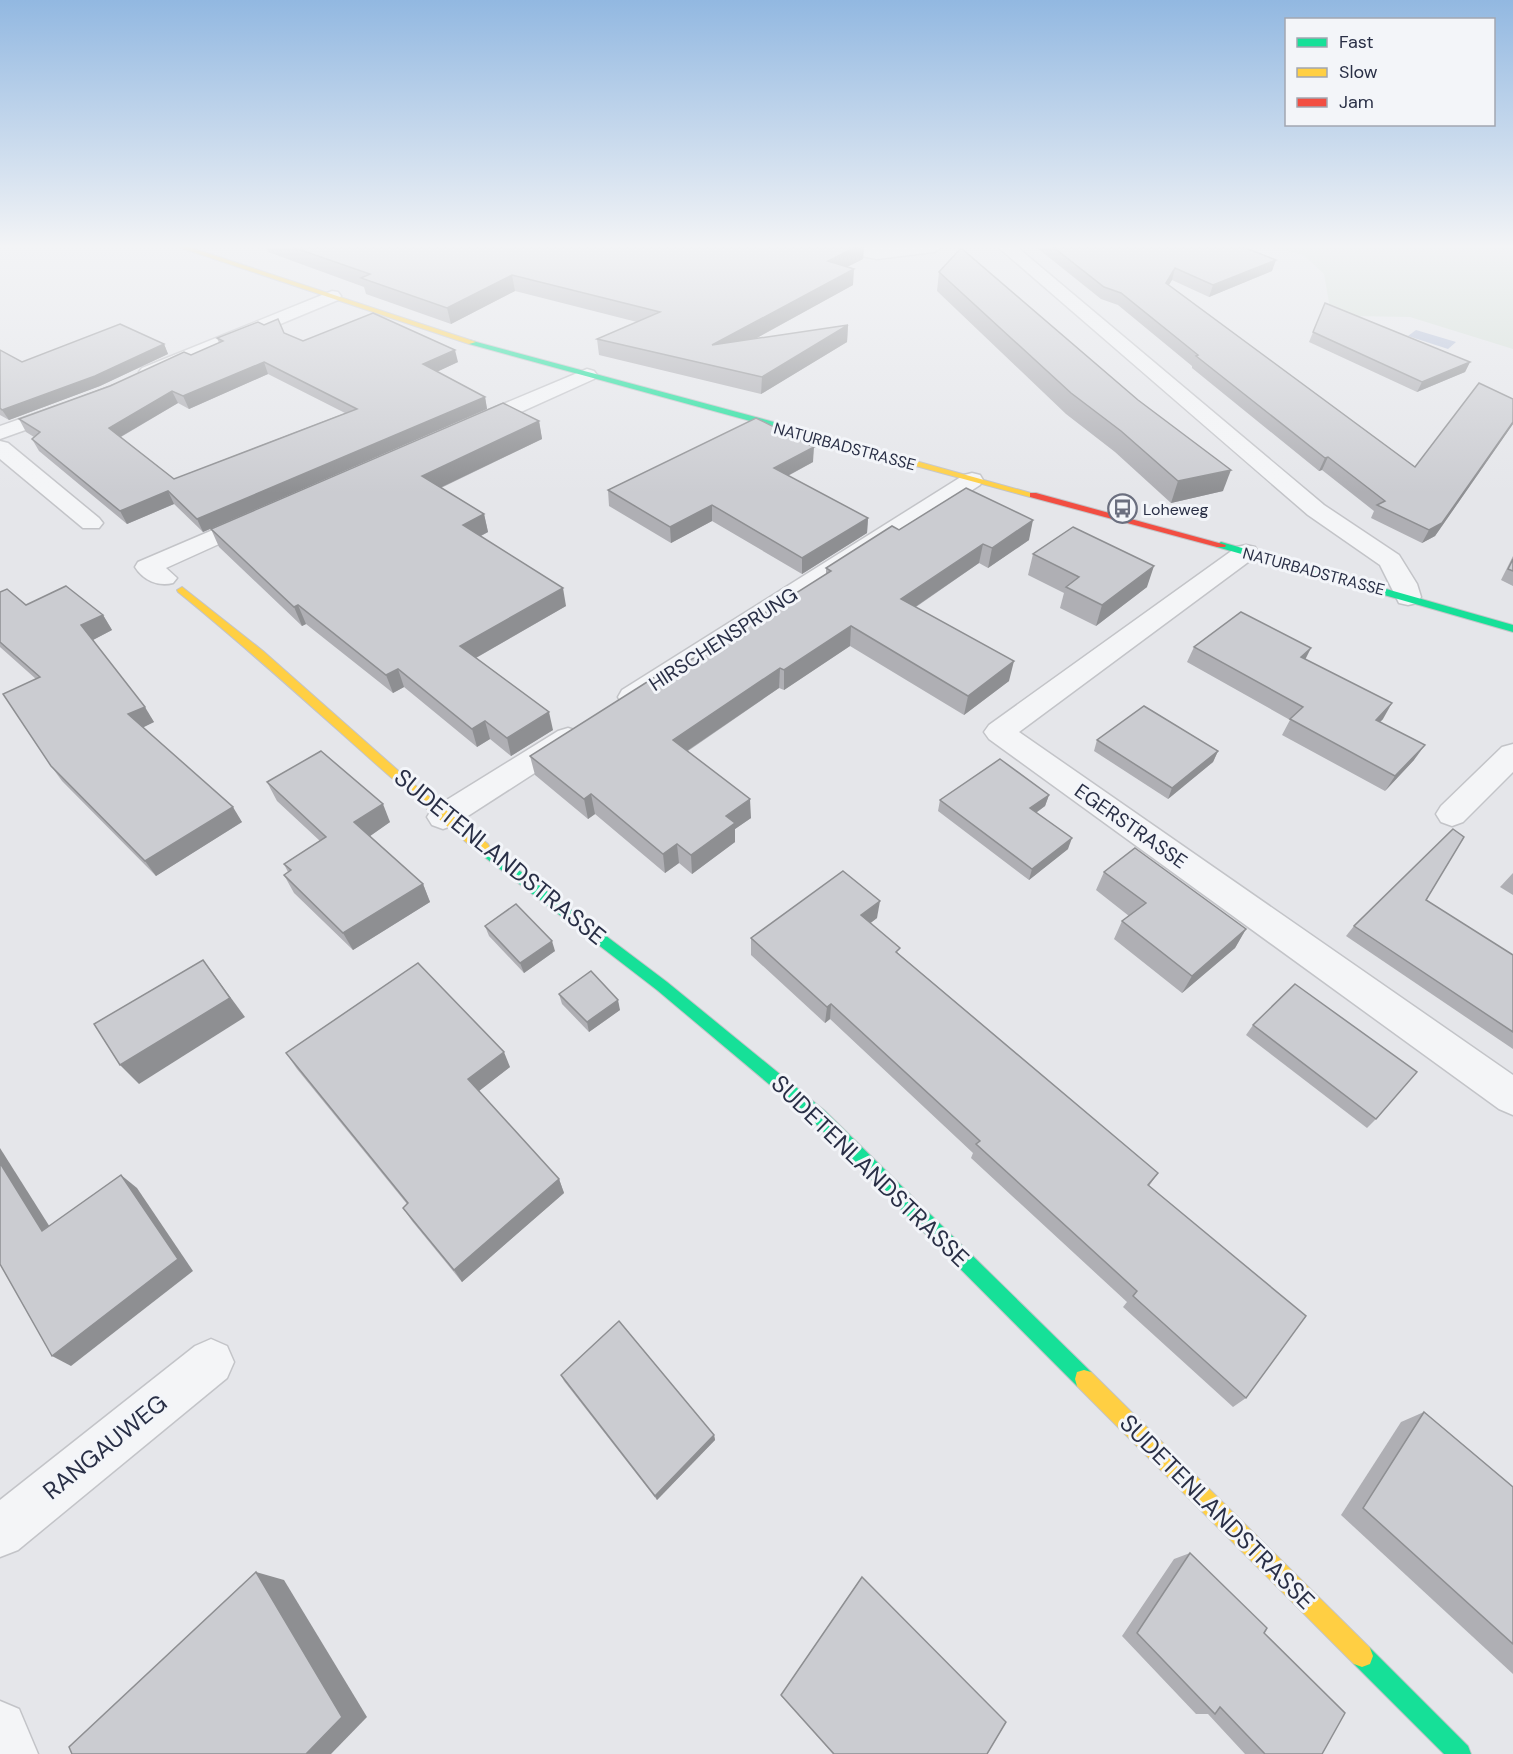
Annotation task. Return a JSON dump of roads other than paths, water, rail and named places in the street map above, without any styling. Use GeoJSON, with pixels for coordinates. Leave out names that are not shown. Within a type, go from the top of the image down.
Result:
{"type":"FeatureCollection","features":[{"type":"Feature","properties":{"kind":"street"},"geometry":{"type":"LineString","coordinates":[[135,378],[253,329]]}},
{"type":"Feature","properties":{"kind":"street","name":"NATURBADSTRASSE"},"geometry":{"type":"LineString","coordinates":[[432,329],[509,354],[1246,552],[1513,629]]}},
{"type":"Feature","properties":{"kind":"street"},"geometry":{"type":"LineString","coordinates":[[1102,329],[1316,510],[1390,560],[1404,584],[1408,597]]}},
{"type":"Feature","properties":{"kind":"street"},"geometry":{"type":"LineString","coordinates":[[455,433],[587,375]]}},
{"type":"Feature","properties":{"kind":"street"},"geometry":{"type":"LineString","coordinates":[[0,433],[77,404]]}},
{"type":"Feature","properties":{"kind":"street"},"geometry":{"type":"LineString","coordinates":[[0,448],[91,523]]}},
{"type":"Feature","properties":{"kind":"street","name":"HIRSCHENSPRUNG"},"geometry":{"type":"LineString","coordinates":[[443,817],[972,480]]}},
{"type":"Feature","properties":{"kind":"street","name":"SUDETENLANDSTRASSE"},"geometry":{"type":"LineString","coordinates":[[279,509],[147,567],[245,639],[443,817],[662,986],[819,1116],[1460,1754]]}},
{"type":"Feature","properties":{"kind":"street","name":"EGERSTRASSE"},"geometry":{"type":"LineString","coordinates":[[1246,552],[999,732],[1513,1097]]}},
{"type":"Feature","properties":{"kind":"street"},"geometry":{"type":"LineString","coordinates":[[1452,814],[1513,754]]}},
{"type":"Feature","properties":{"kind":"street","name":"RANGAUWEG"},"geometry":{"type":"LineString","coordinates":[[0,1532],[211,1362]]}},
{"type":"Feature","properties":{"kind":"street"},"geometry":{"type":"LineString","coordinates":[[0,1728],[10,1754]]}},
{"type":"Feature","properties":{"kind":"water"},"geometry":{"type":"Polygon","coordinates":[[[1416,330],[1456,342],[1448,349],[1408,336],[1416,330]]]}},
{"type":"Feature","properties":{"kind":"place","name":"Loheweg"},"geometry":{"type":"Point","coordinates":[1122,509]}}]}
